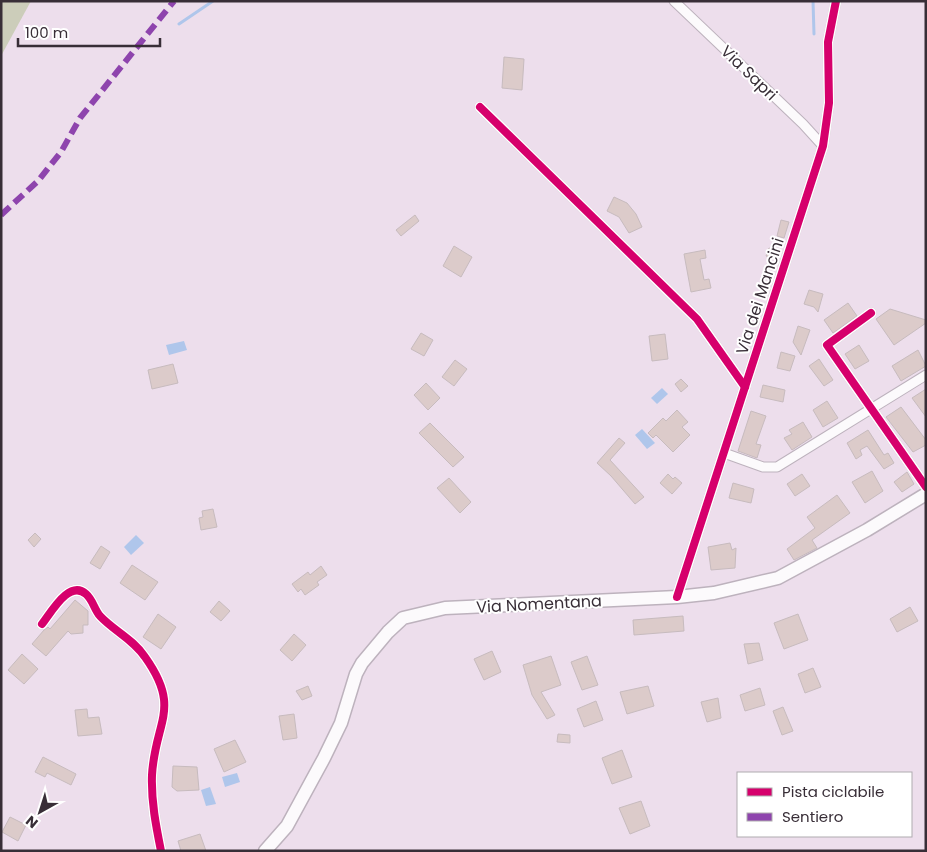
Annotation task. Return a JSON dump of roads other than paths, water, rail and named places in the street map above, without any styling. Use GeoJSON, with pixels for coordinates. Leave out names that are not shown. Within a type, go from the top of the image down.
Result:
{"type":"FeatureCollection","features":[{"type":"Feature","properties":{"kind":"main road","name":"Via Nomentana"},"geometry":{"type":"LineString","coordinates":[[265,851],[287,826],[324,758],[341,723],[356,674],[388,632],[403,618],[445,608],[677,597],[714,593],[778,578],[867,530],[926,494]]}},
{"type":"Feature","properties":{"kind":"street","name":"Via Sapri"},"geometry":{"type":"LineString","coordinates":[[674,1],[803,124],[823,146]]}},
{"type":"Feature","properties":{"kind":"street","name":"Via dei Mancini"},"geometry":{"type":"LineString","coordinates":[[677,597],[823,146],[829,104],[828,42],[836,1]]}},
{"type":"Feature","properties":{"kind":"street"},"geometry":{"type":"LineString","coordinates":[[480,107],[697,319],[745,387]]}},
{"type":"Feature","properties":{"kind":"street"},"geometry":{"type":"LineString","coordinates":[[871,313],[827,344],[926,487]]}},
{"type":"Feature","properties":{"kind":"street"},"geometry":{"type":"LineString","coordinates":[[724,453],[763,467],[777,467],[926,375]]}},
{"type":"Feature","properties":{"kind":"street"},"geometry":{"type":"LineString","coordinates":[[42,624],[70,591],[80,590],[89,598],[102,617],[138,647],[161,684],[166,708],[154,756],[152,777],[154,812],[161,851]]}},
{"type":"Feature","properties":{"kind":"water"},"geometry":{"type":"Polygon","coordinates":[[[184,341],[187,350],[169,355],[166,345],[184,341]]]}},
{"type":"Feature","properties":{"kind":"water"},"geometry":{"type":"Polygon","coordinates":[[[662,388],[668,394],[657,404],[651,398],[662,388]]]}},
{"type":"Feature","properties":{"kind":"water"},"geometry":{"type":"Polygon","coordinates":[[[642,429],[655,443],[647,449],[635,435],[642,429]]]}},
{"type":"Feature","properties":{"kind":"water"},"geometry":{"type":"Polygon","coordinates":[[[136,535],[144,543],[131,555],[124,547],[136,535]]]}},
{"type":"Feature","properties":{"kind":"water"},"geometry":{"type":"Polygon","coordinates":[[[237,773],[240,782],[225,787],[222,777],[237,773]]]}},
{"type":"Feature","properties":{"kind":"water"},"geometry":{"type":"Polygon","coordinates":[[[210,787],[216,804],[206,806],[201,790],[210,787]]]}},
{"type":"Feature","properties":{"kind":"waterway"},"geometry":{"type":"LineString","coordinates":[[179,24],[213,1]]}},
{"type":"Feature","properties":{"kind":"waterway"},"geometry":{"type":"LineString","coordinates":[[813,1],[814,34]]}}]}
